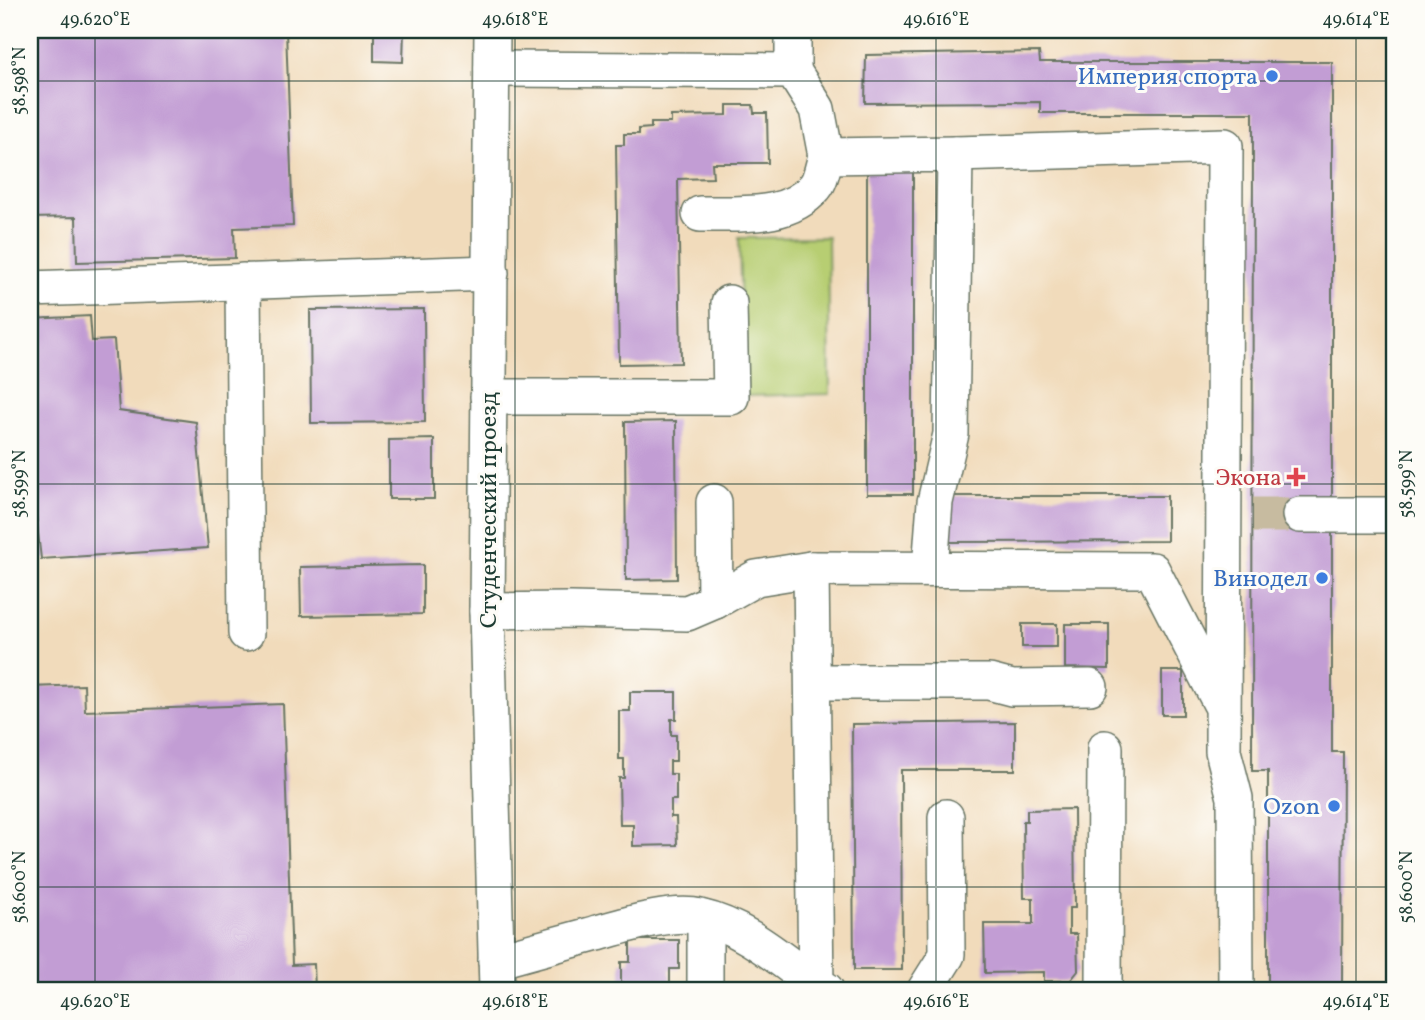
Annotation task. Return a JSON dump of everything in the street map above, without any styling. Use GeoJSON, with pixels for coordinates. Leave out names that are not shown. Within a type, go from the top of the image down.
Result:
{"type":"FeatureCollection","features":[{"type":"Feature","properties":{"kind":"street","name":"Студенческий проезд"},"geometry":{"type":"LineString","coordinates":[[492,30],[487,611],[496,976]]}},
{"type":"Feature","properties":{"kind":"street"},"geometry":{"type":"LineString","coordinates":[[700,214],[773,211],[797,202],[817,186],[826,156],[817,109],[793,71],[793,30]]}},
{"type":"Feature","properties":{"kind":"street"},"geometry":{"type":"LineString","coordinates":[[492,69],[793,71]]}},
{"type":"Feature","properties":{"kind":"street"},"geometry":{"type":"LineString","coordinates":[[826,156],[955,155],[1224,146],[1238,516],[1223,709],[1223,751],[1235,798],[1236,990]]}},
{"type":"Feature","properties":{"kind":"street"},"geometry":{"type":"LineString","coordinates":[[930,569],[935,502],[951,433],[955,155]]}},
{"type":"Feature","properties":{"kind":"street"},"geometry":{"type":"LineString","coordinates":[[30,289],[491,273]]}},
{"type":"Feature","properties":{"kind":"street"},"geometry":{"type":"LineString","coordinates":[[243,281],[246,633]]}},
{"type":"Feature","properties":{"kind":"street"},"geometry":{"type":"LineString","coordinates":[[488,397],[731,397],[729,303]]}},
{"type":"Feature","properties":{"kind":"street"},"geometry":{"type":"LineString","coordinates":[[714,502],[715,601]]}},
{"type":"Feature","properties":{"kind":"street"},"geometry":{"type":"LineString","coordinates":[[1300,515],[1395,515]]}},
{"type":"Feature","properties":{"kind":"street"},"geometry":{"type":"LineString","coordinates":[[487,611],[687,613],[756,578],[811,569],[1152,570],[1223,709]]}},
{"type":"Feature","properties":{"kind":"street"},"geometry":{"type":"LineString","coordinates":[[811,569],[819,989]]}},
{"type":"Feature","properties":{"kind":"street"},"geometry":{"type":"LineString","coordinates":[[813,682],[989,682],[1012,688],[1090,687]]}},
{"type":"Feature","properties":{"kind":"street"},"geometry":{"type":"LineString","coordinates":[[1104,990],[1105,748]]}},
{"type":"Feature","properties":{"kind":"street"},"geometry":{"type":"LineString","coordinates":[[925,990],[947,955],[946,817]]}},
{"type":"Feature","properties":{"kind":"street"},"geometry":{"type":"LineString","coordinates":[[496,976],[644,921],[699,916],[750,937],[819,989]]}},
{"type":"Feature","properties":{"kind":"street"},"geometry":{"type":"LineString","coordinates":[[705,919],[705,990]]}},
{"type":"Feature","properties":{"kind":"green space"},"geometry":{"type":"Polygon","coordinates":[[[828,237],[830,394],[743,396],[739,238],[828,237]]]}},
{"type":"Feature","properties":{"kind":"building"},"geometry":{"type":"Polygon","coordinates":[[[30,30],[286,30],[293,226],[234,228],[235,258],[77,262],[76,217],[30,218],[30,30]]]}},
{"type":"Feature","properties":{"kind":"building"},"geometry":{"type":"Polygon","coordinates":[[[374,30],[404,30],[403,62],[374,61],[374,30]]]}},
{"type":"Feature","properties":{"kind":"building"},"geometry":{"type":"Polygon","coordinates":[[[1039,52],[1040,62],[1332,62],[1332,752],[1343,752],[1342,990],[1268,990],[1268,771],[1252,771],[1253,113],[1040,113],[1040,102],[865,103],[866,55],[1039,52]]]}},
{"type":"Feature","properties":{"kind":"building"},"geometry":{"type":"Polygon","coordinates":[[[727,105],[753,105],[754,113],[767,113],[768,163],[712,163],[713,178],[678,179],[681,363],[619,364],[616,145],[624,145],[624,134],[639,134],[639,129],[651,128],[651,123],[671,123],[671,116],[727,115],[727,105]]]}},
{"type":"Feature","properties":{"kind":"building"},"geometry":{"type":"Polygon","coordinates":[[[867,166],[913,166],[913,494],[867,494],[867,166]]]}},
{"type":"Feature","properties":{"kind":"building"},"geometry":{"type":"Polygon","coordinates":[[[424,309],[425,422],[311,423],[310,310],[424,309]]]}},
{"type":"Feature","properties":{"kind":"building"},"geometry":{"type":"Polygon","coordinates":[[[90,316],[92,341],[114,340],[119,411],[196,422],[208,548],[41,559],[36,516],[30,516],[30,319],[90,316]]]}},
{"type":"Feature","properties":{"kind":"building"},"geometry":{"type":"Polygon","coordinates":[[[676,421],[677,579],[626,580],[625,422],[676,421]]]}},
{"type":"Feature","properties":{"kind":"building"},"geometry":{"type":"Polygon","coordinates":[[[434,439],[434,499],[389,499],[389,440],[434,439]]]}},
{"type":"Feature","properties":{"kind":"building"},"geometry":{"type":"Polygon","coordinates":[[[946,496],[1167,496],[1167,541],[946,542],[946,496]]]}},
{"type":"Feature","properties":{"kind":"building"},"geometry":{"type":"Polygon","coordinates":[[[423,565],[423,614],[301,616],[300,567],[423,565]]]}},
{"type":"Feature","properties":{"kind":"building"},"geometry":{"type":"Polygon","coordinates":[[[1022,624],[1057,624],[1057,647],[1022,647],[1022,624]]]}},
{"type":"Feature","properties":{"kind":"building"},"geometry":{"type":"Polygon","coordinates":[[[1065,624],[1109,624],[1109,669],[1065,668],[1065,624]]]}},
{"type":"Feature","properties":{"kind":"building"},"geometry":{"type":"Polygon","coordinates":[[[1162,671],[1183,671],[1183,715],[1162,715],[1162,671]]]}},
{"type":"Feature","properties":{"kind":"building"},"geometry":{"type":"Polygon","coordinates":[[[84,685],[85,711],[283,704],[292,965],[314,964],[315,990],[30,990],[30,687],[84,685]]]}},
{"type":"Feature","properties":{"kind":"building"},"geometry":{"type":"Polygon","coordinates":[[[630,692],[676,692],[676,719],[671,719],[671,735],[676,735],[676,761],[670,761],[670,774],[676,774],[676,800],[671,800],[671,817],[676,817],[677,845],[633,846],[633,825],[620,825],[619,778],[624,778],[624,759],[619,759],[619,711],[630,711],[630,692]]]}},
{"type":"Feature","properties":{"kind":"building"},"geometry":{"type":"Polygon","coordinates":[[[1015,722],[1015,770],[901,770],[902,970],[854,970],[852,724],[1015,722]]]}},
{"type":"Feature","properties":{"kind":"building"},"geometry":{"type":"Polygon","coordinates":[[[1074,809],[1075,908],[1069,908],[1069,934],[1077,934],[1078,971],[1070,981],[1044,981],[1044,972],[985,973],[984,924],[1033,924],[1033,898],[1024,898],[1023,821],[1027,821],[1027,810],[1074,809]]]}},
{"type":"Feature","properties":{"kind":"building"},"geometry":{"type":"Polygon","coordinates":[[[630,940],[679,940],[679,969],[670,969],[670,990],[621,990],[621,962],[630,962],[630,940]]]}},
{"type":"Feature","properties":{"kind":"tunnel"},"geometry":{"type":"LineString","coordinates":[[1253,515],[1300,515]]}},
{"type":"Feature","properties":{"kind":"place","name":"Империя спорта"},"geometry":{"type":"Point","coordinates":[1272,76]}},
{"type":"Feature","properties":{"kind":"place","name":"Экона"},"geometry":{"type":"Point","coordinates":[1296,477]}},
{"type":"Feature","properties":{"kind":"place","name":"Винодел"},"geometry":{"type":"Point","coordinates":[1322,578]}},
{"type":"Feature","properties":{"kind":"place","name":"Ozon"},"geometry":{"type":"Point","coordinates":[1334,806]}}]}
